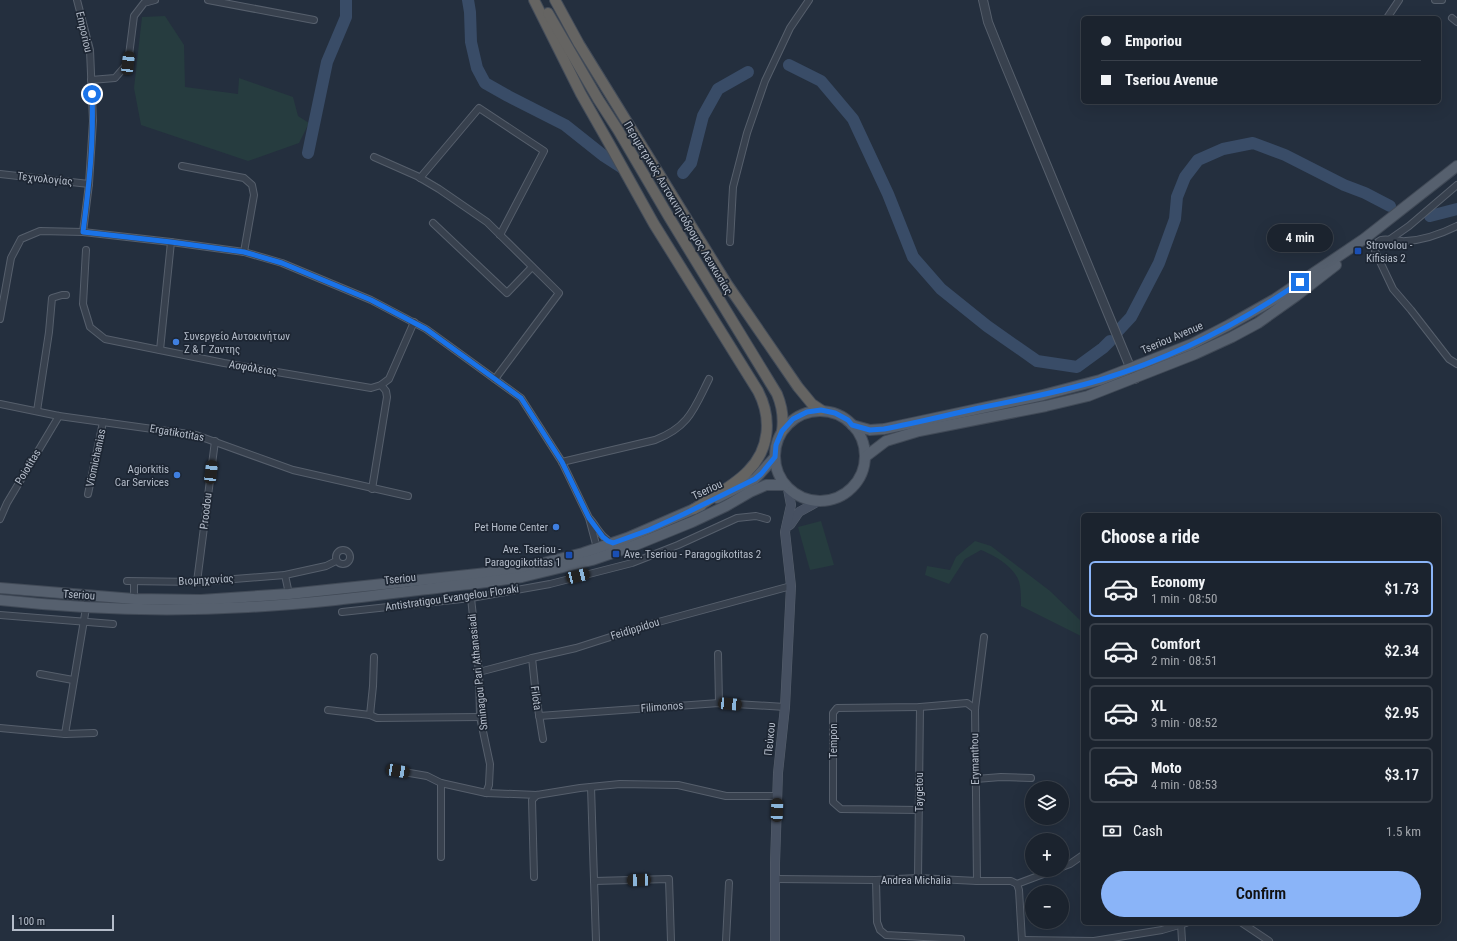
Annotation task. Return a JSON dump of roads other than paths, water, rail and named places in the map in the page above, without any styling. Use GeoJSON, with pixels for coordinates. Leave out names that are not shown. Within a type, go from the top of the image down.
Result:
{"type":"FeatureCollection","features":[{"type":"Feature","properties":{"kind":"highway"},"geometry":{"type":"LineString","coordinates":[[534,0],[581,94],[654,224],[758,391],[766,410],[768,424],[767,437],[760,455],[752,467],[738,479],[694,509]]}},
{"type":"Feature","properties":{"kind":"highway","name":"Περιμετρικός Αυτοκινητόδρομος Λευκωσίας"},"geometry":{"type":"LineString","coordinates":[[541,0],[565,44],[777,394],[782,412],[782,431]]}},
{"type":"Feature","properties":{"kind":"highway","name":"Περιμετρικός Αυτοκινητόδρομος Λευκωσίας"},"geometry":{"type":"LineString","coordinates":[[555,0],[579,44],[727,284],[798,387],[812,404],[821,410]]}},
{"type":"Feature","properties":{"kind":"main road","name":"Tseriou Avenue"},"geometry":{"type":"LineString","coordinates":[[852,425],[870,430],[884,429],[1043,395],[1100,380],[1187,346],[1230,325],[1275,299],[1366,236],[1457,166]]}},
{"type":"Feature","properties":{"kind":"main road"},"geometry":{"type":"LineString","coordinates":[[865,457],[881,444],[892,439],[919,431],[1088,396],[1207,350],[1258,323],[1296,296],[1335,266],[1366,236]]}},
{"type":"Feature","properties":{"kind":"main road"},"geometry":{"type":"LineString","coordinates":[[821,410],[835,413],[848,420],[857,430],[863,443],[865,457],[863,471],[860,477],[846,493],[832,500],[817,502],[801,498],[787,487],[779,476],[775,457],[776,445],[782,431],[793,419],[807,412],[821,410]]}},
{"type":"Feature","properties":{"kind":"main road","name":"Tseriou"},"geometry":{"type":"LineString","coordinates":[[0,588],[134,599],[201,600],[289,594],[516,570],[583,553],[649,530],[755,479],[775,457]]}},
{"type":"Feature","properties":{"kind":"main road","name":"Tseriou"},"geometry":{"type":"LineString","coordinates":[[0,600],[86,607],[176,610],[249,607],[522,577],[592,560],[633,546],[692,522],[766,485],[787,487]]}},
{"type":"Feature","properties":{"kind":"main road","name":"Πεύκου"},"geometry":{"type":"LineString","coordinates":[[776,941],[778,773],[785,707],[792,586],[786,540],[786,527],[791,505],[787,487]]}},
{"type":"Feature","properties":{"kind":"main road","name":"Πεύκου"},"geometry":{"type":"LineString","coordinates":[[786,540],[788,529],[796,515],[817,502]]}},
{"type":"Feature","properties":{"kind":"street","name":"Emporiou"},"geometry":{"type":"LineString","coordinates":[[77,0],[90,50],[93,120],[89,184],[83,232]]}},
{"type":"Feature","properties":{"kind":"street"},"geometry":{"type":"LineString","coordinates":[[91,80],[115,78],[128,63],[134,16],[144,3],[155,0]]}},
{"type":"Feature","properties":{"kind":"street"},"geometry":{"type":"LineString","coordinates":[[208,0],[314,20]]}},
{"type":"Feature","properties":{"kind":"street"},"geometry":{"type":"LineString","coordinates":[[730,242],[733,187],[747,133],[765,81],[790,28],[809,0]]}},
{"type":"Feature","properties":{"kind":"street"},"geometry":{"type":"LineString","coordinates":[[983,0],[988,22],[1135,378]]}},
{"type":"Feature","properties":{"kind":"street"},"geometry":{"type":"LineString","coordinates":[[1388,16],[1399,0]]}},
{"type":"Feature","properties":{"kind":"street"},"geometry":{"type":"LineString","coordinates":[[1435,0],[1442,0]]}},
{"type":"Feature","properties":{"kind":"street"},"geometry":{"type":"LineString","coordinates":[[420,178],[478,108],[544,151],[500,235]]}},
{"type":"Feature","properties":{"kind":"street"},"geometry":{"type":"LineString","coordinates":[[374,157],[420,178],[439,189],[486,222],[559,293],[495,379]]}},
{"type":"Feature","properties":{"kind":"street"},"geometry":{"type":"LineString","coordinates":[[182,166],[244,178],[252,185],[254,195],[244,252]]}},
{"type":"Feature","properties":{"kind":"street","name":"Τεχνολογίας"},"geometry":{"type":"LineString","coordinates":[[0,174],[89,184]]}},
{"type":"Feature","properties":{"kind":"street"},"geometry":{"type":"LineString","coordinates":[[1388,240],[1409,226],[1457,185]]}},
{"type":"Feature","properties":{"kind":"street"},"geometry":{"type":"LineString","coordinates":[[433,223],[507,293],[532,267]]}},
{"type":"Feature","properties":{"kind":"street"},"geometry":{"type":"LineString","coordinates":[[1457,226],[1436,236],[1406,241],[1384,239],[1378,242],[1375,250],[1393,289],[1412,310],[1449,359],[1457,364]]}},
{"type":"Feature","properties":{"kind":"street"},"geometry":{"type":"LineString","coordinates":[[0,319],[11,258],[21,239],[40,231],[83,232],[171,242],[244,252],[282,263],[364,296],[414,322],[426,329],[521,398],[562,462],[589,518],[603,537],[613,543]]}},
{"type":"Feature","properties":{"kind":"street"},"geometry":{"type":"LineString","coordinates":[[1366,236],[1376,245]]}},
{"type":"Feature","properties":{"kind":"street"},"geometry":{"type":"LineString","coordinates":[[160,350],[171,242]]}},
{"type":"Feature","properties":{"kind":"street","name":"Ασφάλειας"},"geometry":{"type":"LineString","coordinates":[[86,250],[83,304],[90,328],[106,339],[224,364],[363,387],[371,388],[381,385]]}},
{"type":"Feature","properties":{"kind":"street"},"geometry":{"type":"LineString","coordinates":[[37,412],[49,332],[52,298],[66,295]]}},
{"type":"Feature","properties":{"kind":"street"},"geometry":{"type":"LineString","coordinates":[[372,489],[387,397],[386,391],[381,385],[389,379],[414,322]]}},
{"type":"Feature","properties":{"kind":"street"},"geometry":{"type":"LineString","coordinates":[[562,462],[655,440],[668,435],[682,425],[694,411],[709,379]]}},
{"type":"Feature","properties":{"kind":"street","name":"Ergatikotitas"},"geometry":{"type":"LineString","coordinates":[[0,404],[59,416],[196,435],[293,470],[408,496]]}},
{"type":"Feature","properties":{"kind":"street","name":"Poiotitas"},"geometry":{"type":"LineString","coordinates":[[0,519],[7,503],[59,416]]}},
{"type":"Feature","properties":{"kind":"street","name":"Viomichanias"},"geometry":{"type":"LineString","coordinates":[[88,494],[103,422]]}},
{"type":"Feature","properties":{"kind":"street","name":"Proodou"},"geometry":{"type":"LineString","coordinates":[[197,582],[215,441]]}},
{"type":"Feature","properties":{"kind":"street","name":"Antistratigou Evangelou Floraki"},"geometry":{"type":"LineString","coordinates":[[342,612],[471,598],[550,584],[632,562],[678,545],[736,518],[756,516],[767,519]]}},
{"type":"Feature","properties":{"kind":"street"},"geometry":{"type":"LineString","coordinates":[[589,518],[597,548]]}},
{"type":"Feature","properties":{"kind":"street","name":"Βιομηχανίας"},"geometry":{"type":"LineString","coordinates":[[127,581],[197,582],[285,575],[326,566],[336,561]]}},
{"type":"Feature","properties":{"kind":"street"},"geometry":{"type":"LineString","coordinates":[[285,575],[289,594]]}},
{"type":"Feature","properties":{"kind":"street"},"geometry":{"type":"LineString","coordinates":[[134,582],[134,599]]}},
{"type":"Feature","properties":{"kind":"street","name":"Feidippidou"},"geometry":{"type":"LineString","coordinates":[[479,672],[576,648],[651,624],[792,586]]}},
{"type":"Feature","properties":{"kind":"street"},"geometry":{"type":"LineString","coordinates":[[65,734],[88,596]]}},
{"type":"Feature","properties":{"kind":"street","name":"Sminagou Pari Athanasiadi"},"geometry":{"type":"LineString","coordinates":[[471,598],[479,672],[480,717],[490,764],[489,785],[486,793]]}},
{"type":"Feature","properties":{"kind":"street"},"geometry":{"type":"LineString","coordinates":[[0,615],[113,624]]}},
{"type":"Feature","properties":{"kind":"street","name":"Erymanthou"},"geometry":{"type":"LineString","coordinates":[[977,881],[975,709],[984,637]]}},
{"type":"Feature","properties":{"kind":"street"},"geometry":{"type":"LineString","coordinates":[[718,654],[719,703]]}},
{"type":"Feature","properties":{"kind":"street"},"geometry":{"type":"LineString","coordinates":[[370,715],[374,657]]}},
{"type":"Feature","properties":{"kind":"street","name":"Filota"},"geometry":{"type":"LineString","coordinates":[[532,658],[543,738]]}},
{"type":"Feature","properties":{"kind":"street"},"geometry":{"type":"LineString","coordinates":[[40,674],[73,680]]}},
{"type":"Feature","properties":{"kind":"street","name":"Filimonos"},"geometry":{"type":"LineString","coordinates":[[539,716],[719,703],[785,707]]}},
{"type":"Feature","properties":{"kind":"street","name":"Tempon"},"geometry":{"type":"LineString","coordinates":[[919,810],[841,809],[833,802],[833,713],[836,708],[920,707],[967,703],[975,709]]}},
{"type":"Feature","properties":{"kind":"street","name":"Taygetou"},"geometry":{"type":"LineString","coordinates":[[918,878],[920,707]]}},
{"type":"Feature","properties":{"kind":"street"},"geometry":{"type":"LineString","coordinates":[[328,710],[370,715],[377,718],[480,717]]}},
{"type":"Feature","properties":{"kind":"street"},"geometry":{"type":"LineString","coordinates":[[0,728],[65,734],[94,733]]}},
{"type":"Feature","properties":{"kind":"street"},"geometry":{"type":"LineString","coordinates":[[398,771],[427,776],[441,783],[486,793],[537,795],[620,784],[678,785],[726,796],[777,796]]}},
{"type":"Feature","properties":{"kind":"street"},"geometry":{"type":"LineString","coordinates":[[976,779],[1001,777],[1031,778]]}},
{"type":"Feature","properties":{"kind":"street"},"geometry":{"type":"LineString","coordinates":[[441,783],[441,857]]}},
{"type":"Feature","properties":{"kind":"street"},"geometry":{"type":"LineString","coordinates":[[591,787],[596,941]]}},
{"type":"Feature","properties":{"kind":"street"},"geometry":{"type":"LineString","coordinates":[[534,877],[532,800],[537,795]]}},
{"type":"Feature","properties":{"kind":"street"},"geometry":{"type":"LineString","coordinates":[[1069,864],[1081,856]]}},
{"type":"Feature","properties":{"kind":"street","name":"Andrea Michalia"},"geometry":{"type":"LineString","coordinates":[[776,879],[876,880],[918,878],[1011,881],[1017,884],[1036,877]]}},
{"type":"Feature","properties":{"kind":"street"},"geometry":{"type":"LineString","coordinates":[[594,881],[669,879],[671,941]]}},
{"type":"Feature","properties":{"kind":"street"},"geometry":{"type":"LineString","coordinates":[[876,880],[877,922],[880,930],[886,935],[961,939]]}},
{"type":"Feature","properties":{"kind":"street"},"geometry":{"type":"LineString","coordinates":[[726,941],[728,883]]}},
{"type":"Feature","properties":{"kind":"street"},"geometry":{"type":"LineString","coordinates":[[1017,884],[1019,890],[1022,941],[1094,941],[1162,930],[1180,925]]}},
{"type":"Feature","properties":{"kind":"street"},"geometry":{"type":"LineString","coordinates":[[1182,941],[1184,925]]}},
{"type":"Feature","properties":{"kind":"street"},"geometry":{"type":"LineString","coordinates":[[1245,925],[1269,941]]}},
{"type":"Feature","properties":{"kind":"waterway"},"geometry":{"type":"LineString","coordinates":[[308,153],[327,62],[346,17],[346,0]]}},
{"type":"Feature","properties":{"kind":"waterway"},"geometry":{"type":"LineString","coordinates":[[468,0],[471,42],[477,68],[485,83],[565,125],[604,156],[621,167]]}},
{"type":"Feature","properties":{"kind":"waterway"},"geometry":{"type":"LineString","coordinates":[[789,65],[821,81],[853,119],[888,194],[913,257],[941,289],[987,326],[1037,361],[1077,367],[1110,341]]}},
{"type":"Feature","properties":{"kind":"waterway"},"geometry":{"type":"LineString","coordinates":[[683,173],[691,163],[703,116],[718,89],[748,72]]}},
{"type":"Feature","properties":{"kind":"waterway"},"geometry":{"type":"LineString","coordinates":[[1118,331],[1131,317],[1159,263],[1175,219],[1177,197],[1185,177],[1198,160],[1223,149],[1253,143],[1285,155],[1344,185],[1365,193],[1390,206]]}},
{"type":"Feature","properties":{"kind":"waterway"},"geometry":{"type":"LineString","coordinates":[[1430,216],[1457,209]]}},
{"type":"Feature","properties":{"kind":"place","name":"Strovolou - Kifisias 2"},"geometry":{"type":"Point","coordinates":[1358,251]}},
{"type":"Feature","properties":{"kind":"place","name":"Συνεργείο Αυτοκινήτων Ζ & Γ Ζαντης"},"geometry":{"type":"Point","coordinates":[176,342]}},
{"type":"Feature","properties":{"kind":"place","name":"Agiorkitis Car Services"},"geometry":{"type":"Point","coordinates":[177,475]}},
{"type":"Feature","properties":{"kind":"place","name":"Pet Home Center"},"geometry":{"type":"Point","coordinates":[556,527]}},
{"type":"Feature","properties":{"kind":"place","name":"Ave. Tseriou - Paragogikotitas 2"},"geometry":{"type":"Point","coordinates":[616,554]}},
{"type":"Feature","properties":{"kind":"place","name":"Ave. Tseriou - Paragogikotitas 1"},"geometry":{"type":"Point","coordinates":[569,555]}}]}
